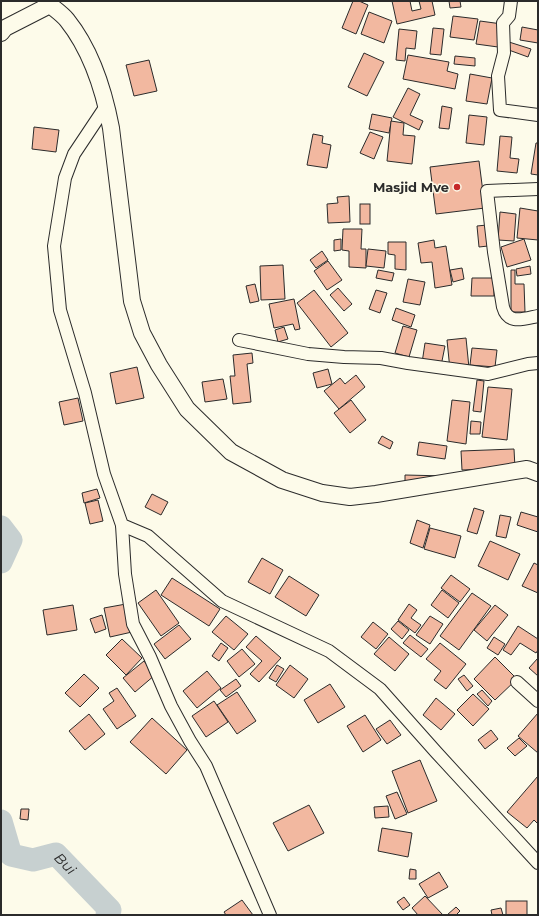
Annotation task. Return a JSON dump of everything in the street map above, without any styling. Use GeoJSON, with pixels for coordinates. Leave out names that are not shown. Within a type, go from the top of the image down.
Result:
{"type":"FeatureCollection","features":[{"type":"Feature","properties":{"kind":"main road"},"geometry":{"type":"LineString","coordinates":[[1,33],[6,28],[49,3],[66,19],[81,40],[92,65],[106,106],[111,128],[132,300],[142,333],[159,365],[187,409],[232,452],[282,480],[322,493],[350,497],[527,469],[538,473]]}},
{"type":"Feature","properties":{"kind":"street"},"geometry":{"type":"LineString","coordinates":[[511,1],[509,16],[503,23],[504,53],[498,76],[500,110],[538,115]]}},
{"type":"Feature","properties":{"kind":"street"},"geometry":{"type":"LineString","coordinates":[[106,106],[74,154],[65,178],[54,246],[60,310],[85,393],[104,474],[122,525],[125,574],[133,624],[150,657],[171,706],[190,741],[206,766],[270,915]]}},
{"type":"Feature","properties":{"kind":"street"},"geometry":{"type":"LineString","coordinates":[[538,189],[487,190],[494,252],[505,315],[516,319],[538,316]]}},
{"type":"Feature","properties":{"kind":"street"},"geometry":{"type":"LineString","coordinates":[[239,340],[308,354],[381,358],[488,374],[538,363]]}},
{"type":"Feature","properties":{"kind":"street"},"geometry":{"type":"LineString","coordinates":[[122,525],[148,536],[222,601],[329,652],[380,689],[436,752],[537,858]]}},
{"type":"Feature","properties":{"kind":"street"},"geometry":{"type":"LineString","coordinates":[[518,682],[538,701]]}},
{"type":"Feature","properties":{"kind":"building"},"geometry":{"type":"Polygon","coordinates":[[[353,1],[359,1],[368,5],[356,34],[342,28],[353,1]]]}},
{"type":"Feature","properties":{"kind":"building"},"geometry":{"type":"Polygon","coordinates":[[[392,1],[410,1],[412,11],[421,9],[419,1],[432,1],[435,15],[397,24],[392,1]]]}},
{"type":"Feature","properties":{"kind":"building"},"geometry":{"type":"Polygon","coordinates":[[[449,1],[460,1],[461,7],[450,8],[449,1]]]}},
{"type":"Feature","properties":{"kind":"building"},"geometry":{"type":"Polygon","coordinates":[[[369,12],[392,21],[384,43],[361,34],[369,12]]]}},
{"type":"Feature","properties":{"kind":"building"},"geometry":{"type":"Polygon","coordinates":[[[453,16],[478,19],[474,40],[450,37],[453,16]]]}},
{"type":"Feature","properties":{"kind":"building"},"geometry":{"type":"Polygon","coordinates":[[[480,21],[502,24],[498,47],[476,44],[480,21]]]}},
{"type":"Feature","properties":{"kind":"building"},"geometry":{"type":"Polygon","coordinates":[[[522,27],[538,30],[538,43],[520,40],[522,27]]]}},
{"type":"Feature","properties":{"kind":"building"},"geometry":{"type":"Polygon","coordinates":[[[433,28],[444,29],[441,55],[430,54],[433,28]]]}},
{"type":"Feature","properties":{"kind":"building"},"geometry":{"type":"Polygon","coordinates":[[[399,29],[417,31],[415,49],[406,48],[405,61],[396,60],[399,29]]]}},
{"type":"Feature","properties":{"kind":"building"},"geometry":{"type":"Polygon","coordinates":[[[509,42],[531,49],[528,57],[506,49],[509,42]]]}},
{"type":"Feature","properties":{"kind":"building"},"geometry":{"type":"Polygon","coordinates":[[[364,53],[384,62],[367,96],[348,87],[364,53]]]}},
{"type":"Feature","properties":{"kind":"building"},"geometry":{"type":"Polygon","coordinates":[[[408,55],[449,62],[447,71],[458,74],[455,89],[403,79],[408,55]]]}},
{"type":"Feature","properties":{"kind":"building"},"geometry":{"type":"Polygon","coordinates":[[[455,56],[475,58],[475,66],[454,64],[455,56]]]}},
{"type":"Feature","properties":{"kind":"building"},"geometry":{"type":"Polygon","coordinates":[[[149,60],[157,91],[134,96],[126,65],[149,60]]]}},
{"type":"Feature","properties":{"kind":"building"},"geometry":{"type":"Polygon","coordinates":[[[470,74],[492,78],[487,104],[466,101],[470,74]]]}},
{"type":"Feature","properties":{"kind":"building"},"geometry":{"type":"Polygon","coordinates":[[[408,88],[420,94],[410,115],[423,121],[419,130],[393,117],[408,88]]]}},
{"type":"Feature","properties":{"kind":"building"},"geometry":{"type":"Polygon","coordinates":[[[442,106],[452,108],[449,129],[439,128],[442,106]]]}},
{"type":"Feature","properties":{"kind":"building"},"geometry":{"type":"Polygon","coordinates":[[[372,114],[392,118],[389,133],[369,129],[372,114]]]}},
{"type":"Feature","properties":{"kind":"building"},"geometry":{"type":"Polygon","coordinates":[[[469,115],[487,117],[484,145],[466,143],[469,115]]]}},
{"type":"Feature","properties":{"kind":"building"},"geometry":{"type":"Polygon","coordinates":[[[391,121],[404,123],[403,135],[415,136],[412,164],[387,161],[391,121]]]}},
{"type":"Feature","properties":{"kind":"building"},"geometry":{"type":"Polygon","coordinates":[[[34,127],[59,130],[56,152],[32,149],[34,127]]]}},
{"type":"Feature","properties":{"kind":"building"},"geometry":{"type":"Polygon","coordinates":[[[370,132],[383,137],[374,159],[360,153],[370,132]]]}},
{"type":"Feature","properties":{"kind":"building"},"geometry":{"type":"Polygon","coordinates":[[[313,134],[323,136],[322,143],[331,145],[327,168],[307,165],[313,134]]]}},
{"type":"Feature","properties":{"kind":"building"},"geometry":{"type":"Polygon","coordinates":[[[500,136],[512,137],[510,158],[519,159],[517,173],[497,171],[500,136]]]}},
{"type":"Feature","properties":{"kind":"building"},"geometry":{"type":"Polygon","coordinates":[[[536,143],[538,143],[538,175],[531,174],[536,143]]]}},
{"type":"Feature","properties":{"kind":"building","name":"Masjid Mve"},"geometry":{"type":"Polygon","coordinates":[[[479,161],[485,208],[436,214],[430,167],[479,161]]]}},
{"type":"Feature","properties":{"kind":"building"},"geometry":{"type":"Polygon","coordinates":[[[349,196],[350,222],[328,223],[327,204],[338,203],[337,197],[349,196]]]}},
{"type":"Feature","properties":{"kind":"building"},"geometry":{"type":"Polygon","coordinates":[[[360,204],[370,204],[370,224],[360,224],[360,204]]]}},
{"type":"Feature","properties":{"kind":"building"},"geometry":{"type":"Polygon","coordinates":[[[520,208],[538,211],[538,240],[517,238],[520,208]]]}},
{"type":"Feature","properties":{"kind":"building"},"geometry":{"type":"Polygon","coordinates":[[[500,212],[516,214],[514,241],[498,240],[500,212]]]}},
{"type":"Feature","properties":{"kind":"building"},"geometry":{"type":"Polygon","coordinates":[[[487,225],[488,246],[479,247],[477,226],[487,225]]]}},
{"type":"Feature","properties":{"kind":"building"},"geometry":{"type":"Polygon","coordinates":[[[343,229],[362,229],[361,249],[366,249],[366,268],[349,267],[349,251],[342,250],[343,229]]]}},
{"type":"Feature","properties":{"kind":"building"},"geometry":{"type":"Polygon","coordinates":[[[341,239],[341,250],[334,251],[334,240],[341,239]]]}},
{"type":"Feature","properties":{"kind":"building"},"geometry":{"type":"Polygon","coordinates":[[[524,239],[531,260],[507,267],[501,247],[524,239]]]}},
{"type":"Feature","properties":{"kind":"building"},"geometry":{"type":"Polygon","coordinates":[[[434,240],[435,248],[446,246],[452,285],[435,288],[432,262],[421,263],[418,243],[434,240]]]}},
{"type":"Feature","properties":{"kind":"building"},"geometry":{"type":"Polygon","coordinates":[[[388,242],[406,242],[406,270],[395,269],[395,255],[388,254],[388,242]]]}},
{"type":"Feature","properties":{"kind":"building"},"geometry":{"type":"Polygon","coordinates":[[[368,249],[386,251],[384,268],[366,266],[368,249]]]}},
{"type":"Feature","properties":{"kind":"building"},"geometry":{"type":"Polygon","coordinates":[[[322,251],[328,260],[316,268],[310,260],[322,251]]]}},
{"type":"Feature","properties":{"kind":"building"},"geometry":{"type":"Polygon","coordinates":[[[328,261],[342,280],[327,290],[314,271],[328,261]]]}},
{"type":"Feature","properties":{"kind":"building"},"geometry":{"type":"Polygon","coordinates":[[[283,265],[285,299],[261,300],[260,266],[283,265]]]}},
{"type":"Feature","properties":{"kind":"building"},"geometry":{"type":"Polygon","coordinates":[[[530,266],[531,274],[517,276],[516,269],[530,266]]]}},
{"type":"Feature","properties":{"kind":"building"},"geometry":{"type":"Polygon","coordinates":[[[462,268],[464,279],[453,282],[450,270],[462,268]]]}},
{"type":"Feature","properties":{"kind":"building"},"geometry":{"type":"Polygon","coordinates":[[[378,270],[394,273],[392,281],[376,278],[378,270]]]}},
{"type":"Feature","properties":{"kind":"building"},"geometry":{"type":"Polygon","coordinates":[[[511,270],[515,270],[515,284],[524,284],[525,312],[511,312],[511,270]]]}},
{"type":"Feature","properties":{"kind":"building"},"geometry":{"type":"Polygon","coordinates":[[[472,278],[494,278],[494,296],[471,296],[472,278]]]}},
{"type":"Feature","properties":{"kind":"building"},"geometry":{"type":"Polygon","coordinates":[[[408,279],[425,282],[420,305],[403,302],[408,279]]]}},
{"type":"Feature","properties":{"kind":"building"},"geometry":{"type":"Polygon","coordinates":[[[255,284],[259,301],[250,303],[246,286],[255,284]]]}},
{"type":"Feature","properties":{"kind":"building"},"geometry":{"type":"Polygon","coordinates":[[[338,288],[352,304],[344,311],[330,295],[338,288]]]}},
{"type":"Feature","properties":{"kind":"building"},"geometry":{"type":"Polygon","coordinates":[[[314,290],[348,333],[331,347],[297,303],[314,290]]]}},
{"type":"Feature","properties":{"kind":"building"},"geometry":{"type":"Polygon","coordinates":[[[376,290],[387,293],[380,313],[369,309],[376,290]]]}},
{"type":"Feature","properties":{"kind":"building"},"geometry":{"type":"Polygon","coordinates":[[[294,299],[300,329],[295,330],[293,324],[274,328],[269,304],[294,299]]]}},
{"type":"Feature","properties":{"kind":"building"},"geometry":{"type":"Polygon","coordinates":[[[396,308],[415,315],[411,327],[392,320],[396,308]]]}},
{"type":"Feature","properties":{"kind":"building"},"geometry":{"type":"Polygon","coordinates":[[[403,326],[417,330],[409,357],[395,353],[403,326]]]}},
{"type":"Feature","properties":{"kind":"building"},"geometry":{"type":"Polygon","coordinates":[[[284,327],[288,339],[278,342],[275,330],[284,327]]]}},
{"type":"Feature","properties":{"kind":"building"},"geometry":{"type":"Polygon","coordinates":[[[466,338],[469,368],[450,370],[447,340],[466,338]]]}},
{"type":"Feature","properties":{"kind":"building"},"geometry":{"type":"Polygon","coordinates":[[[425,343],[445,346],[441,366],[422,363],[425,343]]]}},
{"type":"Feature","properties":{"kind":"building"},"geometry":{"type":"Polygon","coordinates":[[[472,348],[497,350],[495,367],[470,365],[472,348]]]}},
{"type":"Feature","properties":{"kind":"building"},"geometry":{"type":"Polygon","coordinates":[[[252,353],[253,363],[247,364],[251,402],[233,404],[230,376],[235,376],[233,355],[252,353]]]}},
{"type":"Feature","properties":{"kind":"building"},"geometry":{"type":"Polygon","coordinates":[[[137,367],[144,398],[116,404],[110,373],[137,367]]]}},
{"type":"Feature","properties":{"kind":"building"},"geometry":{"type":"Polygon","coordinates":[[[328,369],[332,384],[317,388],[313,373],[328,369]]]}},
{"type":"Feature","properties":{"kind":"building"},"geometry":{"type":"Polygon","coordinates":[[[356,375],[365,387],[339,409],[324,391],[340,378],[345,384],[356,375]]]}},
{"type":"Feature","properties":{"kind":"building"},"geometry":{"type":"Polygon","coordinates":[[[223,379],[227,399],[205,402],[202,382],[223,379]]]}},
{"type":"Feature","properties":{"kind":"building"},"geometry":{"type":"Polygon","coordinates":[[[477,380],[484,381],[481,412],[473,411],[477,380]]]}},
{"type":"Feature","properties":{"kind":"building"},"geometry":{"type":"Polygon","coordinates":[[[488,387],[512,389],[507,440],[482,437],[488,387]]]}},
{"type":"Feature","properties":{"kind":"building"},"geometry":{"type":"Polygon","coordinates":[[[78,398],[83,421],[64,425],[59,402],[78,398]]]}},
{"type":"Feature","properties":{"kind":"building"},"geometry":{"type":"Polygon","coordinates":[[[351,400],[366,420],[350,433],[334,413],[351,400]]]}},
{"type":"Feature","properties":{"kind":"building"},"geometry":{"type":"Polygon","coordinates":[[[452,400],[470,402],[466,444],[447,441],[452,400]]]}},
{"type":"Feature","properties":{"kind":"building"},"geometry":{"type":"Polygon","coordinates":[[[471,421],[481,422],[480,434],[470,434],[471,421]]]}},
{"type":"Feature","properties":{"kind":"building"},"geometry":{"type":"Polygon","coordinates":[[[382,436],[393,442],[390,449],[378,443],[382,436]]]}},
{"type":"Feature","properties":{"kind":"building"},"geometry":{"type":"Polygon","coordinates":[[[419,442],[447,446],[445,459],[417,455],[419,442]]]}},
{"type":"Feature","properties":{"kind":"building"},"geometry":{"type":"Polygon","coordinates":[[[514,449],[515,468],[462,470],[461,451],[514,449]]]}},
{"type":"Feature","properties":{"kind":"building"},"geometry":{"type":"Polygon","coordinates":[[[405,475],[447,476],[405,484],[405,475]]]}},
{"type":"Feature","properties":{"kind":"building"},"geometry":{"type":"Polygon","coordinates":[[[97,489],[100,498],[84,503],[82,493],[97,489]]]}},
{"type":"Feature","properties":{"kind":"building"},"geometry":{"type":"Polygon","coordinates":[[[152,494],[168,502],[161,515],[145,507],[152,494]]]}},
{"type":"Feature","properties":{"kind":"building"},"geometry":{"type":"Polygon","coordinates":[[[98,500],[103,521],[90,524],[85,503],[98,500]]]}},
{"type":"Feature","properties":{"kind":"building"},"geometry":{"type":"Polygon","coordinates":[[[474,508],[484,511],[477,534],[467,531],[474,508]]]}},
{"type":"Feature","properties":{"kind":"building"},"geometry":{"type":"Polygon","coordinates":[[[521,512],[538,517],[538,532],[517,525],[521,512]]]}},
{"type":"Feature","properties":{"kind":"building"},"geometry":{"type":"Polygon","coordinates":[[[500,515],[511,517],[506,538],[496,536],[500,515]]]}},
{"type":"Feature","properties":{"kind":"building"},"geometry":{"type":"Polygon","coordinates":[[[417,520],[430,525],[423,548],[410,543],[417,520]]]}},
{"type":"Feature","properties":{"kind":"building"},"geometry":{"type":"Polygon","coordinates":[[[430,528],[461,536],[455,558],[424,549],[430,528]]]}},
{"type":"Feature","properties":{"kind":"building"},"geometry":{"type":"Polygon","coordinates":[[[490,541],[520,554],[508,580],[478,566],[490,541]]]}},
{"type":"Feature","properties":{"kind":"building"},"geometry":{"type":"Polygon","coordinates":[[[262,558],[283,570],[270,594],[248,582],[262,558]]]}},
{"type":"Feature","properties":{"kind":"building"},"geometry":{"type":"Polygon","coordinates":[[[534,563],[538,565],[538,593],[522,586],[534,563]]]}},
{"type":"Feature","properties":{"kind":"building"},"geometry":{"type":"Polygon","coordinates":[[[451,575],[470,589],[460,602],[441,588],[451,575]]]}},
{"type":"Feature","properties":{"kind":"building"},"geometry":{"type":"Polygon","coordinates":[[[289,576],[319,595],[306,616],[275,597],[289,576]]]}},
{"type":"Feature","properties":{"kind":"building"},"geometry":{"type":"Polygon","coordinates":[[[172,578],[220,609],[209,626],[161,595],[172,578]]]}},
{"type":"Feature","properties":{"kind":"building"},"geometry":{"type":"Polygon","coordinates":[[[156,590],[179,623],[161,636],[138,603],[156,590]]]}},
{"type":"Feature","properties":{"kind":"building"},"geometry":{"type":"Polygon","coordinates":[[[442,590],[459,603],[448,618],[431,605],[442,590]]]}},
{"type":"Feature","properties":{"kind":"building"},"geometry":{"type":"Polygon","coordinates":[[[472,593],[491,606],[459,650],[440,636],[472,593]]]}},
{"type":"Feature","properties":{"kind":"building"},"geometry":{"type":"Polygon","coordinates":[[[126,604],[132,632],[110,637],[104,608],[126,604]]]}},
{"type":"Feature","properties":{"kind":"building"},"geometry":{"type":"Polygon","coordinates":[[[409,604],[417,610],[411,618],[421,625],[415,633],[398,620],[409,604]]]}},
{"type":"Feature","properties":{"kind":"building"},"geometry":{"type":"Polygon","coordinates":[[[73,605],[77,630],[47,635],[43,610],[73,605]]]}},
{"type":"Feature","properties":{"kind":"building"},"geometry":{"type":"Polygon","coordinates":[[[495,605],[508,615],[487,641],[474,630],[495,605]]]}},
{"type":"Feature","properties":{"kind":"building"},"geometry":{"type":"Polygon","coordinates":[[[102,615],[106,629],[95,633],[90,619],[102,615]]]}},
{"type":"Feature","properties":{"kind":"building"},"geometry":{"type":"Polygon","coordinates":[[[226,616],[248,634],[234,650],[212,632],[226,616]]]}},
{"type":"Feature","properties":{"kind":"building"},"geometry":{"type":"Polygon","coordinates":[[[430,616],[443,624],[430,644],[416,635],[430,616]]]}},
{"type":"Feature","properties":{"kind":"building"},"geometry":{"type":"Polygon","coordinates":[[[398,621],[409,630],[402,639],[391,629],[398,621]]]}},
{"type":"Feature","properties":{"kind":"building"},"geometry":{"type":"Polygon","coordinates":[[[373,622],[388,634],[376,649],[361,637],[373,622]]]}},
{"type":"Feature","properties":{"kind":"building"},"geometry":{"type":"Polygon","coordinates":[[[179,625],[191,639],[165,659],[154,644],[179,625]]]}},
{"type":"Feature","properties":{"kind":"building"},"geometry":{"type":"Polygon","coordinates":[[[518,626],[538,639],[538,650],[536,653],[520,643],[511,655],[503,650],[518,626]]]}},
{"type":"Feature","properties":{"kind":"building"},"geometry":{"type":"Polygon","coordinates":[[[410,635],[428,649],[421,657],[403,643],[410,635]]]}},
{"type":"Feature","properties":{"kind":"building"},"geometry":{"type":"Polygon","coordinates":[[[256,636],[281,658],[259,682],[250,674],[262,661],[246,647],[256,636]]]}},
{"type":"Feature","properties":{"kind":"building"},"geometry":{"type":"Polygon","coordinates":[[[389,637],[409,654],[395,671],[374,654],[389,637]]]}},
{"type":"Feature","properties":{"kind":"building"},"geometry":{"type":"Polygon","coordinates":[[[494,637],[505,644],[498,655],[487,648],[494,637]]]}},
{"type":"Feature","properties":{"kind":"building"},"geometry":{"type":"Polygon","coordinates":[[[122,639],[142,658],[126,675],[106,655],[122,639]]]}},
{"type":"Feature","properties":{"kind":"building"},"geometry":{"type":"Polygon","coordinates":[[[221,643],[228,648],[219,661],[212,656],[221,643]]]}},
{"type":"Feature","properties":{"kind":"building"},"geometry":{"type":"Polygon","coordinates":[[[440,643],[466,664],[446,689],[434,680],[441,671],[426,659],[440,643]]]}},
{"type":"Feature","properties":{"kind":"building"},"geometry":{"type":"Polygon","coordinates":[[[242,649],[255,664],[239,677],[227,661],[242,649]]]}},
{"type":"Feature","properties":{"kind":"building"},"geometry":{"type":"Polygon","coordinates":[[[495,657],[517,679],[495,700],[474,679],[495,657]]]}},
{"type":"Feature","properties":{"kind":"building"},"geometry":{"type":"Polygon","coordinates":[[[538,658],[538,676],[529,668],[538,658]]]}},
{"type":"Feature","properties":{"kind":"building"},"geometry":{"type":"Polygon","coordinates":[[[144,661],[155,675],[135,692],[123,678],[144,661]]]}},
{"type":"Feature","properties":{"kind":"building"},"geometry":{"type":"Polygon","coordinates":[[[277,665],[284,669],[276,682],[269,678],[277,665]]]}},
{"type":"Feature","properties":{"kind":"building"},"geometry":{"type":"Polygon","coordinates":[[[290,665],[308,679],[294,698],[276,685],[290,665]]]}},
{"type":"Feature","properties":{"kind":"building"},"geometry":{"type":"Polygon","coordinates":[[[207,671],[221,688],[197,708],[183,691],[207,671]]]}},
{"type":"Feature","properties":{"kind":"building"},"geometry":{"type":"Polygon","coordinates":[[[84,674],[99,688],[80,707],[65,693],[84,674]]]}},
{"type":"Feature","properties":{"kind":"building"},"geometry":{"type":"Polygon","coordinates":[[[464,675],[473,686],[467,691],[458,679],[464,675]]]}},
{"type":"Feature","properties":{"kind":"building"},"geometry":{"type":"Polygon","coordinates":[[[236,679],[241,686],[226,697],[220,690],[236,679]]]}},
{"type":"Feature","properties":{"kind":"building"},"geometry":{"type":"Polygon","coordinates":[[[330,684],[345,707],[318,723],[304,700],[330,684]]]}},
{"type":"Feature","properties":{"kind":"building"},"geometry":{"type":"Polygon","coordinates":[[[117,688],[136,716],[117,729],[103,709],[114,701],[109,693],[117,688]]]}},
{"type":"Feature","properties":{"kind":"building"},"geometry":{"type":"Polygon","coordinates":[[[482,690],[492,701],[488,706],[477,694],[482,690]]]}},
{"type":"Feature","properties":{"kind":"building"},"geometry":{"type":"Polygon","coordinates":[[[237,692],[256,721],[237,734],[217,705],[237,692]]]}},
{"type":"Feature","properties":{"kind":"building"},"geometry":{"type":"Polygon","coordinates":[[[473,694],[489,709],[473,726],[457,710],[473,694]]]}},
{"type":"Feature","properties":{"kind":"building"},"geometry":{"type":"Polygon","coordinates":[[[436,698],[455,714],[441,730],[423,715],[436,698]]]}},
{"type":"Feature","properties":{"kind":"building"},"geometry":{"type":"Polygon","coordinates":[[[214,701],[228,722],[206,737],[192,716],[214,701]]]}},
{"type":"Feature","properties":{"kind":"building"},"geometry":{"type":"Polygon","coordinates":[[[538,713],[538,753],[518,736],[538,713]]]}},
{"type":"Feature","properties":{"kind":"building"},"geometry":{"type":"Polygon","coordinates":[[[89,714],[105,734],[85,750],[69,731],[89,714]]]}},
{"type":"Feature","properties":{"kind":"building"},"geometry":{"type":"Polygon","coordinates":[[[365,715],[381,740],[363,752],[347,726],[365,715]]]}},
{"type":"Feature","properties":{"kind":"building"},"geometry":{"type":"Polygon","coordinates":[[[152,718],[187,750],[166,774],[130,742],[152,718]]]}},
{"type":"Feature","properties":{"kind":"building"},"geometry":{"type":"Polygon","coordinates":[[[390,720],[401,735],[387,744],[376,729],[390,720]]]}},
{"type":"Feature","properties":{"kind":"building"},"geometry":{"type":"Polygon","coordinates":[[[491,730],[498,739],[485,749],[478,740],[491,730]]]}},
{"type":"Feature","properties":{"kind":"building"},"geometry":{"type":"Polygon","coordinates":[[[519,738],[527,746],[515,756],[507,748],[519,738]]]}},
{"type":"Feature","properties":{"kind":"building"},"geometry":{"type":"Polygon","coordinates":[[[420,760],[437,801],[408,813],[392,771],[420,760]]]}},
{"type":"Feature","properties":{"kind":"building"},"geometry":{"type":"Polygon","coordinates":[[[538,776],[538,824],[534,820],[527,828],[507,812],[538,776]]]}},
{"type":"Feature","properties":{"kind":"building"},"geometry":{"type":"Polygon","coordinates":[[[397,792],[407,814],[395,819],[386,796],[397,792]]]}},
{"type":"Feature","properties":{"kind":"building"},"geometry":{"type":"Polygon","coordinates":[[[309,805],[324,833],[288,851],[273,823],[309,805]]]}},
{"type":"Feature","properties":{"kind":"building"},"geometry":{"type":"Polygon","coordinates":[[[388,806],[389,817],[375,818],[374,807],[388,806]]]}},
{"type":"Feature","properties":{"kind":"building"},"geometry":{"type":"Polygon","coordinates":[[[21,809],[29,809],[28,820],[20,819],[21,809]]]}},
{"type":"Feature","properties":{"kind":"building"},"geometry":{"type":"Polygon","coordinates":[[[382,828],[412,833],[408,857],[378,851],[382,828]]]}},
{"type":"Feature","properties":{"kind":"building"},"geometry":{"type":"Polygon","coordinates":[[[410,869],[416,870],[416,879],[409,879],[410,869]]]}},
{"type":"Feature","properties":{"kind":"building"},"geometry":{"type":"Polygon","coordinates":[[[439,872],[448,887],[428,898],[419,884],[439,872]]]}},
{"type":"Feature","properties":{"kind":"building"},"geometry":{"type":"Polygon","coordinates":[[[425,896],[443,915],[418,915],[412,908],[425,896]]]}},
{"type":"Feature","properties":{"kind":"building"},"geometry":{"type":"Polygon","coordinates":[[[404,897],[410,905],[403,910],[397,902],[404,897]]]}},
{"type":"Feature","properties":{"kind":"building"},"geometry":{"type":"Polygon","coordinates":[[[242,900],[253,915],[226,915],[224,912],[242,900]]]}},
{"type":"Feature","properties":{"kind":"building"},"geometry":{"type":"Polygon","coordinates":[[[506,901],[527,901],[527,915],[506,915],[506,901]]]}},
{"type":"Feature","properties":{"kind":"building"},"geometry":{"type":"Polygon","coordinates":[[[456,907],[460,911],[456,915],[447,915],[456,907]]]}},
{"type":"Feature","properties":{"kind":"building"},"geometry":{"type":"Polygon","coordinates":[[[501,908],[503,915],[492,915],[491,910],[501,908]]]}},
{"type":"Feature","properties":{"kind":"waterway","name":"Bui"},"geometry":{"type":"LineString","coordinates":[[1,527],[11,540],[1,562]]}},
{"type":"Feature","properties":{"kind":"waterway","name":"Bui"},"geometry":{"type":"LineString","coordinates":[[1,821],[11,855],[33,860],[56,854],[110,910],[107,915]]}},
{"type":"Feature","properties":{"kind":"place","name":"Masjid Mve"},"geometry":{"type":"Point","coordinates":[457,187]}}]}
